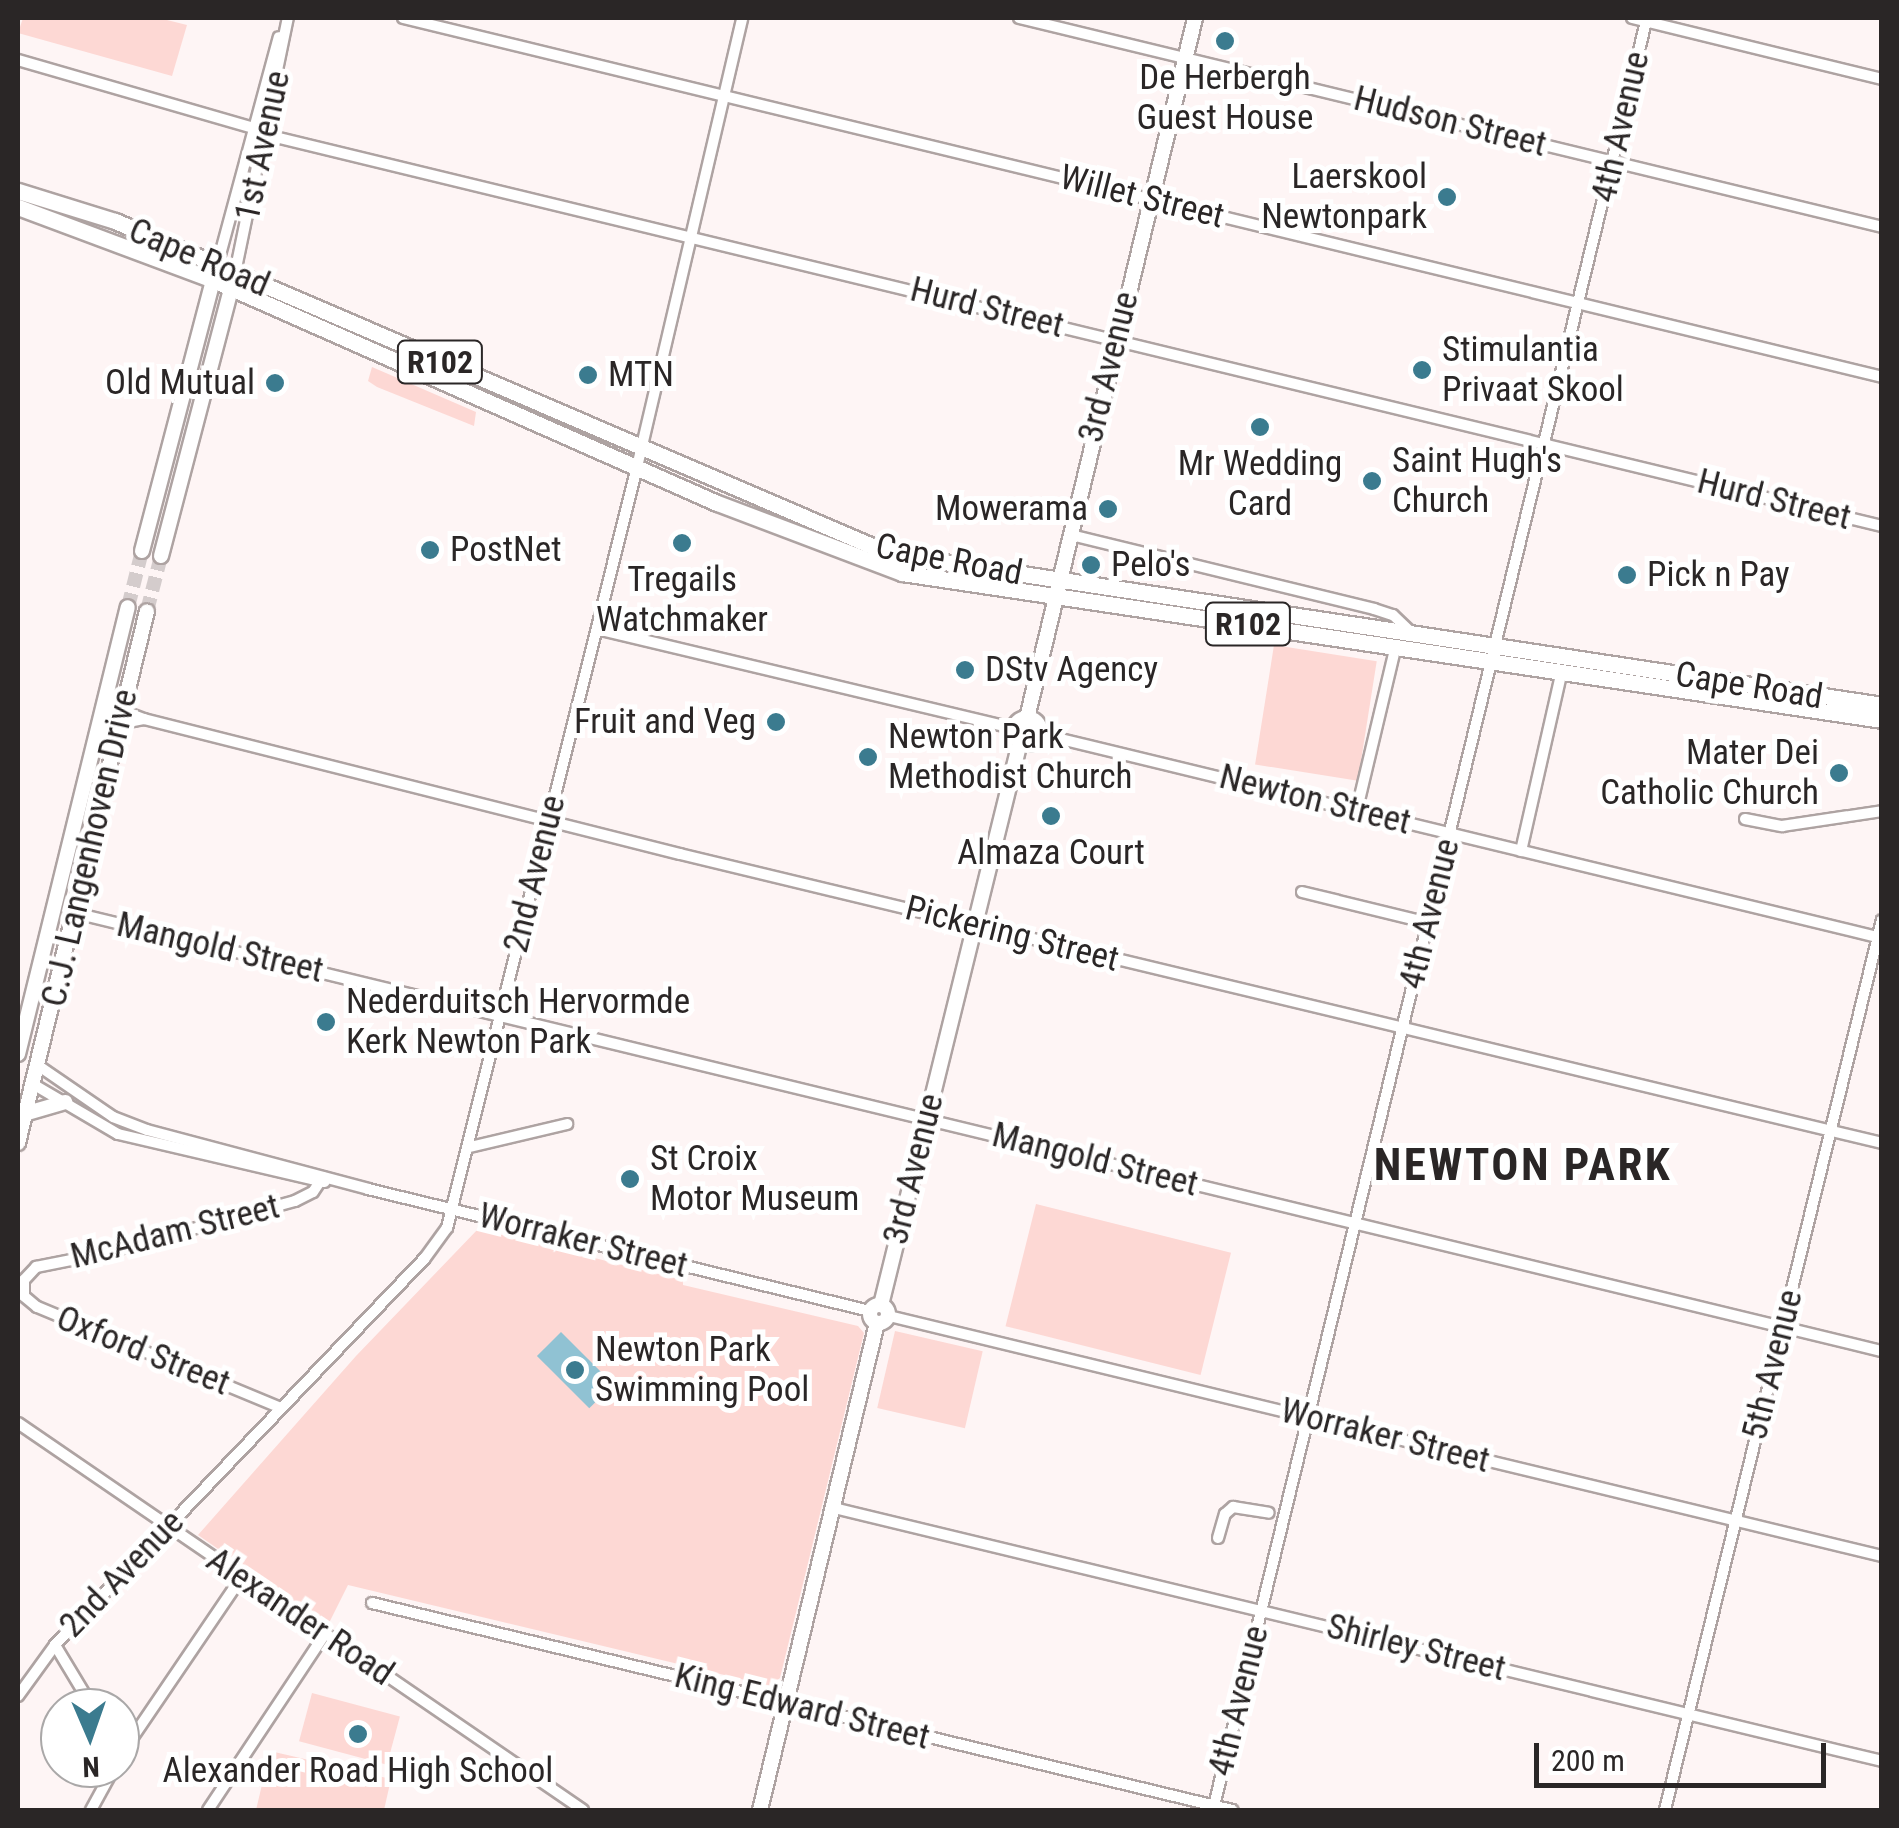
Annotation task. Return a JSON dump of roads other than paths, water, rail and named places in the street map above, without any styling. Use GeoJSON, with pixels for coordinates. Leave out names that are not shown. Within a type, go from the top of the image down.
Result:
{"type":"FeatureCollection","features":[{"type":"Feature","properties":{"kind":"main road","name":"Cape Road"},"geometry":{"type":"LineString","coordinates":[[18,190],[115,221],[215,273],[638,467],[866,562],[939,580],[1058,589],[1415,636],[1562,671],[1882,720]]}},
{"type":"Feature","properties":{"kind":"main road","name":"Cape Road"},"geometry":{"type":"LineString","coordinates":[[18,207],[215,273]]}},
{"type":"Feature","properties":{"kind":"main road","name":"Cape Road"},"geometry":{"type":"LineString","coordinates":[[233,281],[891,554],[1058,589],[1396,650],[1492,654],[1882,705]]}},
{"type":"Feature","properties":{"kind":"street","name":"1st Avenue"},"geometry":{"type":"LineString","coordinates":[[215,273],[287,18]]}},
{"type":"Feature","properties":{"kind":"street","name":"1st Avenue"},"geometry":{"type":"LineString","coordinates":[[233,281],[287,18]]}},
{"type":"Feature","properties":{"kind":"street","name":"Willet Street"},"geometry":{"type":"LineString","coordinates":[[403,18],[1882,377]]}},
{"type":"Feature","properties":{"kind":"street","name":"2nd Avenue"},"geometry":{"type":"LineString","coordinates":[[18,1696],[54,1645],[434,1248],[452,1210],[638,467],[742,18]]}},
{"type":"Feature","properties":{"kind":"street","name":"Hudson Street"},"geometry":{"type":"LineString","coordinates":[[1020,18],[1882,227]]}},
{"type":"Feature","properties":{"kind":"street","name":"3rd Avenue"},"geometry":{"type":"LineString","coordinates":[[760,1810],[1195,18]]}},
{"type":"Feature","properties":{"kind":"street"},"geometry":{"type":"LineString","coordinates":[[1632,18],[1882,79]]}},
{"type":"Feature","properties":{"kind":"street","name":"4th Avenue"},"geometry":{"type":"LineString","coordinates":[[1213,1808],[1647,19]]}},
{"type":"Feature","properties":{"kind":"street"},"geometry":{"type":"LineString","coordinates":[[18,60],[254,128]]}},
{"type":"Feature","properties":{"kind":"street","name":"Hurd Street"},"geometry":{"type":"LineString","coordinates":[[266,134],[1882,526]]}},
{"type":"Feature","properties":{"kind":"street"},"geometry":{"type":"LineString","coordinates":[[142,551],[215,273]]}},
{"type":"Feature","properties":{"kind":"street"},"geometry":{"type":"LineString","coordinates":[[161,556],[233,281]]}},
{"type":"Feature","properties":{"kind":"street"},"geometry":{"type":"LineString","coordinates":[[1071,535],[1392,615],[1415,636]]}},
{"type":"Feature","properties":{"kind":"street","name":"C.J. Langenhoven Drive"},"geometry":{"type":"LineString","coordinates":[[18,1057],[128,607]]}},
{"type":"Feature","properties":{"kind":"street","name":"C.J. Langenhoven Drive"},"geometry":{"type":"LineString","coordinates":[[18,1143],[24,1114],[24,1081],[36,1064],[146,611]]}},
{"type":"Feature","properties":{"kind":"street"},"geometry":{"type":"LineString","coordinates":[[597,629],[1020,729],[1038,723],[1040,734],[1032,744],[1020,729]]}},
{"type":"Feature","properties":{"kind":"street"},"geometry":{"type":"LineString","coordinates":[[1357,809],[1396,650]]}},
{"type":"Feature","properties":{"kind":"street"},"geometry":{"type":"LineString","coordinates":[[1522,850],[1562,671]]}},
{"type":"Feature","properties":{"kind":"street","name":"Pickering Street"},"geometry":{"type":"LineString","coordinates":[[104,704],[144,720],[548,821],[1882,1143]]}},
{"type":"Feature","properties":{"kind":"street","name":"Pickering Street"},"geometry":{"type":"LineString","coordinates":[[100,720],[118,724],[144,720]]}},
{"type":"Feature","properties":{"kind":"street","name":"Newton Street"},"geometry":{"type":"LineString","coordinates":[[1040,734],[1879,937]]}},
{"type":"Feature","properties":{"kind":"street"},"geometry":{"type":"LineString","coordinates":[[1746,819],[1782,826],[1882,811]]}},
{"type":"Feature","properties":{"kind":"street"},"geometry":{"type":"LineString","coordinates":[[1302,892],[1429,923]]}},
{"type":"Feature","properties":{"kind":"street","name":"Mangold Street"},"geometry":{"type":"LineString","coordinates":[[74,914],[1882,1351]]}},
{"type":"Feature","properties":{"kind":"street","name":"5th Avenue"},"geometry":{"type":"LineString","coordinates":[[1666,1810],[1882,920]]}},
{"type":"Feature","properties":{"kind":"street"},"geometry":{"type":"LineString","coordinates":[[18,1057],[36,1064]]}},
{"type":"Feature","properties":{"kind":"street","name":"Worraker Street"},"geometry":{"type":"LineString","coordinates":[[36,1064],[120,1122],[322,1179]]}},
{"type":"Feature","properties":{"kind":"street","name":"Worraker Street"},"geometry":{"type":"LineString","coordinates":[[24,1081],[118,1134],[355,1186],[1882,1556]]}},
{"type":"Feature","properties":{"kind":"street"},"geometry":{"type":"LineString","coordinates":[[24,1114],[65,1102]]}},
{"type":"Feature","properties":{"kind":"street"},"geometry":{"type":"LineString","coordinates":[[470,1147],[567,1124]]}},
{"type":"Feature","properties":{"kind":"street","name":"McAdam Street"},"geometry":{"type":"LineString","coordinates":[[24,1280],[36,1267],[101,1254],[295,1201],[312,1192],[322,1179]]}},
{"type":"Feature","properties":{"kind":"street","name":"Oxford Street"},"geometry":{"type":"LineString","coordinates":[[24,1280],[24,1296],[36,1308],[281,1408]]}},
{"type":"Feature","properties":{"kind":"street","name":"Alexander Road"},"geometry":{"type":"LineString","coordinates":[[18,1423],[583,1810]]}},
{"type":"Feature","properties":{"kind":"street"},"geometry":{"type":"LineString","coordinates":[[1218,1538],[1225,1514],[1233,1507],[1269,1513]]}},
{"type":"Feature","properties":{"kind":"street","name":"Shirley Street"},"geometry":{"type":"LineString","coordinates":[[834,1508],[1882,1761]]}},
{"type":"Feature","properties":{"kind":"street"},"geometry":{"type":"LineString","coordinates":[[140,1725],[241,1578]]}},
{"type":"Feature","properties":{"kind":"street","name":"King Edward Street"},"geometry":{"type":"LineString","coordinates":[[372,1603],[1232,1810]]}},
{"type":"Feature","properties":{"kind":"street"},"geometry":{"type":"LineString","coordinates":[[208,1810],[325,1634]]}},
{"type":"Feature","properties":{"kind":"street"},"geometry":{"type":"LineString","coordinates":[[54,1645],[81,1688]]}},
{"type":"Feature","properties":{"kind":"water","name":"Newton Park Swimming Pool"},"geometry":{"type":"Polygon","coordinates":[[[561,1332],[613,1384],[589,1408],[537,1356],[561,1332]]]}},
{"type":"Feature","properties":{"kind":"tunnel"},"geometry":{"type":"LineString","coordinates":[[128,607],[142,551]]}},
{"type":"Feature","properties":{"kind":"tunnel"},"geometry":{"type":"LineString","coordinates":[[147,611],[161,556]]}},
{"type":"Feature","properties":{"kind":"place","name":"De Herbergh Guest House"},"geometry":{"type":"Point","coordinates":[1225,41]}},
{"type":"Feature","properties":{"kind":"place","name":"Laerskool Newtonpark"},"geometry":{"type":"Point","coordinates":[1447,197]}},
{"type":"Feature","properties":{"kind":"place","name":"Stimulantia Privaat Skool"},"geometry":{"type":"Point","coordinates":[1422,370]}},
{"type":"Feature","properties":{"kind":"place","name":"MTN"},"geometry":{"type":"Point","coordinates":[588,375]}},
{"type":"Feature","properties":{"kind":"place","name":"Old Mutual"},"geometry":{"type":"Point","coordinates":[275,383]}},
{"type":"Feature","properties":{"kind":"place","name":"Mr Wedding Card"},"geometry":{"type":"Point","coordinates":[1260,427]}},
{"type":"Feature","properties":{"kind":"place","name":"Saint Hugh's Church"},"geometry":{"type":"Point","coordinates":[1372,481]}},
{"type":"Feature","properties":{"kind":"place","name":"Mowerama"},"geometry":{"type":"Point","coordinates":[1108,509]}},
{"type":"Feature","properties":{"kind":"place","name":"Tregails Watchmaker"},"geometry":{"type":"Point","coordinates":[682,543]}},
{"type":"Feature","properties":{"kind":"place","name":"PostNet"},"geometry":{"type":"Point","coordinates":[430,550]}},
{"type":"Feature","properties":{"kind":"place","name":"Pelo's"},"geometry":{"type":"Point","coordinates":[1091,565]}},
{"type":"Feature","properties":{"kind":"place","name":"Pick n Pay"},"geometry":{"type":"Point","coordinates":[1627,575]}},
{"type":"Feature","properties":{"kind":"place","name":"DStv Agency"},"geometry":{"type":"Point","coordinates":[965,670]}},
{"type":"Feature","properties":{"kind":"place","name":"Fruit and Veg"},"geometry":{"type":"Point","coordinates":[776,722]}},
{"type":"Feature","properties":{"kind":"place","name":"Newton Park Methodist Church"},"geometry":{"type":"Point","coordinates":[868,757]}},
{"type":"Feature","properties":{"kind":"place","name":"Mater Dei Catholic Church"},"geometry":{"type":"Point","coordinates":[1839,773]}},
{"type":"Feature","properties":{"kind":"place","name":"Almaza Court"},"geometry":{"type":"Point","coordinates":[1051,816]}},
{"type":"Feature","properties":{"kind":"place","name":"Nederduitsch Hervormde Kerk Newton Park"},"geometry":{"type":"Point","coordinates":[326,1022]}},
{"type":"Feature","properties":{"kind":"place","name":"St Croix Motor Museum"},"geometry":{"type":"Point","coordinates":[630,1179]}},
{"type":"Feature","properties":{"kind":"place","name":"Newton Park Swimming Pool"},"geometry":{"type":"Point","coordinates":[575,1370]}},
{"type":"Feature","properties":{"kind":"place","name":"Alexander Road High School"},"geometry":{"type":"Point","coordinates":[358,1734]}},
{"type":"Feature","properties":{"kind":"district","name":"NEWTON PARK"},"geometry":{"type":"Point","coordinates":[1523,1165]}}]}
